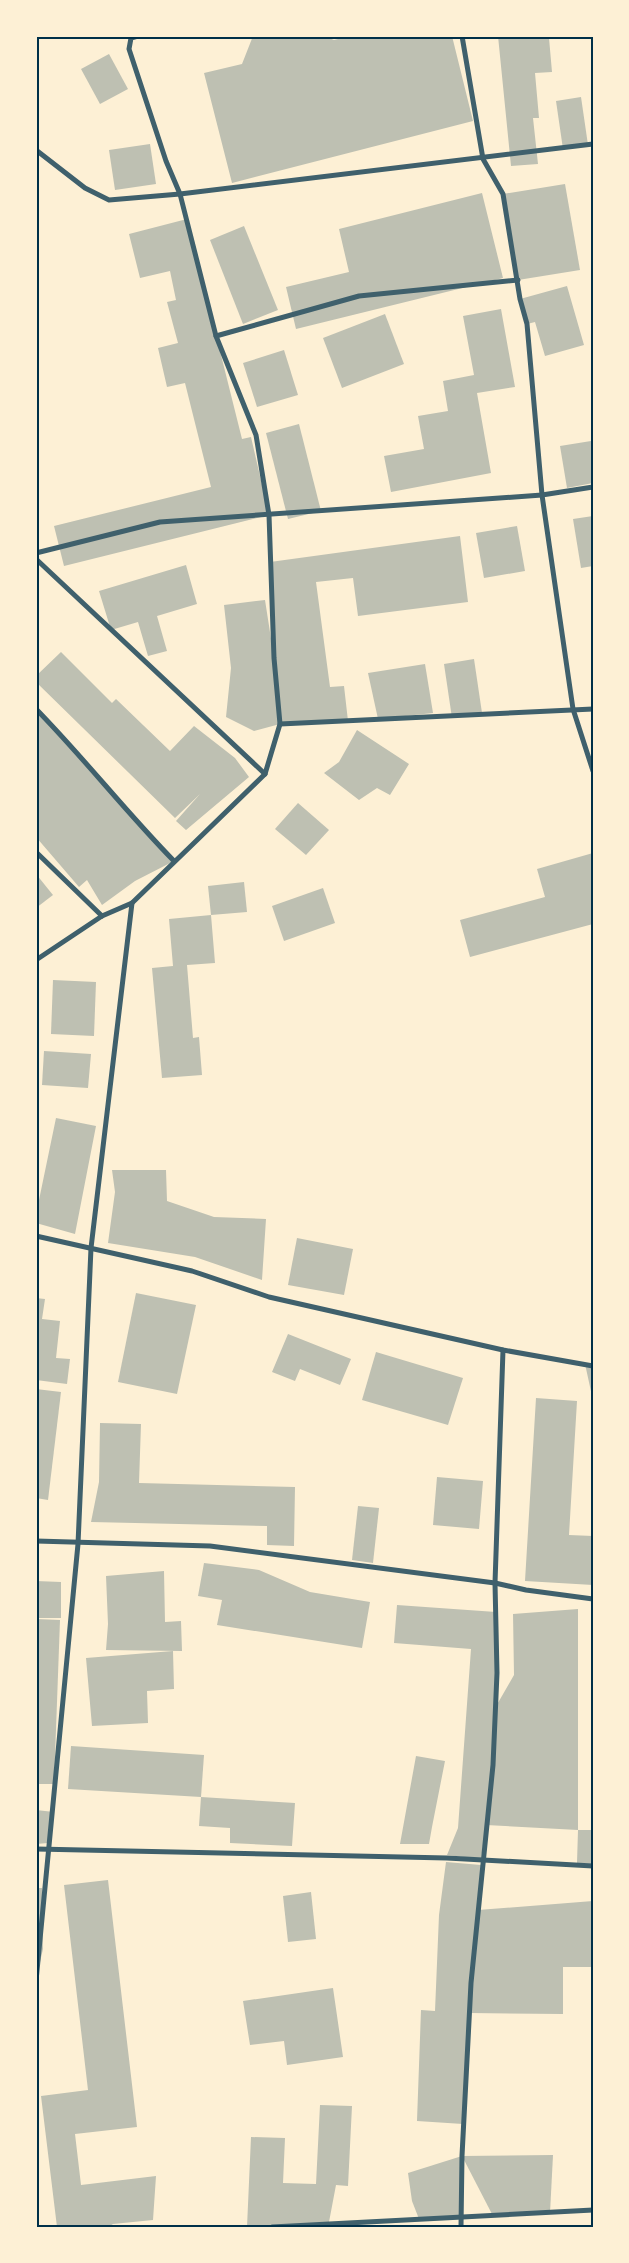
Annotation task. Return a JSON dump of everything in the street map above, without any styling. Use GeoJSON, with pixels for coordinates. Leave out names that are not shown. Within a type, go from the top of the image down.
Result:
{"type":"FeatureCollection","features":[{"type":"Feature","properties":{"kind":"street"},"geometry":{"type":"LineString","coordinates":[[462,36],[484,159],[503,194],[520,299],[527,324],[542,495],[573,709],[593,771]]}},
{"type":"Feature","properties":{"kind":"street"},"geometry":{"type":"LineString","coordinates":[[36,960],[102,916],[132,903],[265,774],[280,724],[274,658],[269,514],[256,435],[216,336],[180,194],[166,160],[129,49],[130,41],[136,37]]}},
{"type":"Feature","properties":{"kind":"street"},"geometry":{"type":"LineString","coordinates":[[36,150],[85,188],[110,200],[180,194],[484,159],[593,144]]}},
{"type":"Feature","properties":{"kind":"street"},"geometry":{"type":"LineString","coordinates":[[216,336],[359,296],[518,280]]}},
{"type":"Feature","properties":{"kind":"street"},"geometry":{"type":"LineString","coordinates":[[36,553],[160,522],[542,495],[593,487]]}},
{"type":"Feature","properties":{"kind":"street"},"geometry":{"type":"LineString","coordinates":[[36,558],[265,774]]}},
{"type":"Feature","properties":{"kind":"street"},"geometry":{"type":"LineString","coordinates":[[36,709],[71,745],[144,831],[174,861]]}},
{"type":"Feature","properties":{"kind":"street"},"geometry":{"type":"LineString","coordinates":[[280,724],[593,709]]}},
{"type":"Feature","properties":{"kind":"street"},"geometry":{"type":"LineString","coordinates":[[36,852],[102,916]]}},
{"type":"Feature","properties":{"kind":"street"},"geometry":{"type":"LineString","coordinates":[[36,1981],[78,1544],[91,1248],[132,903]]}},
{"type":"Feature","properties":{"kind":"street"},"geometry":{"type":"LineString","coordinates":[[36,1236],[192,1271],[269,1297],[503,1350],[593,1366]]}},
{"type":"Feature","properties":{"kind":"street"},"geometry":{"type":"LineString","coordinates":[[461,2227],[462,2156],[471,1983],[493,1765],[496,1673],[495,1583],[503,1350]]}},
{"type":"Feature","properties":{"kind":"street"},"geometry":{"type":"LineString","coordinates":[[36,1541],[78,1544],[210,1546],[495,1583],[526,1590],[593,1599]]}},
{"type":"Feature","properties":{"kind":"street"},"geometry":{"type":"LineString","coordinates":[[36,1849],[482,1860],[593,1866]]}},
{"type":"Feature","properties":{"kind":"street"},"geometry":{"type":"LineString","coordinates":[[272,2227],[593,2210]]}},
{"type":"Feature","properties":{"kind":"building"},"geometry":{"type":"Polygon","coordinates":[[[253,36],[324,36],[334,40],[350,36],[452,36],[473,121],[232,183],[204,73],[242,64],[253,36]]]}},
{"type":"Feature","properties":{"kind":"building"},"geometry":{"type":"Polygon","coordinates":[[[498,36],[532,36],[532,39],[549,38],[552,72],[535,73],[539,118],[533,118],[538,164],[511,166],[498,36]]]}},
{"type":"Feature","properties":{"kind":"building"},"geometry":{"type":"Polygon","coordinates":[[[109,54],[128,89],[100,104],[81,69],[109,54]]]}},
{"type":"Feature","properties":{"kind":"building"},"geometry":{"type":"Polygon","coordinates":[[[581,97],[588,145],[563,149],[556,101],[581,97]]]}},
{"type":"Feature","properties":{"kind":"building"},"geometry":{"type":"Polygon","coordinates":[[[150,144],[156,184],[115,190],[109,150],[150,144]]]}},
{"type":"Feature","properties":{"kind":"building"},"geometry":{"type":"Polygon","coordinates":[[[565,184],[580,270],[518,280],[503,194],[565,184]]]}},
{"type":"Feature","properties":{"kind":"building"},"geometry":{"type":"Polygon","coordinates":[[[482,193],[503,278],[296,329],[286,287],[349,272],[339,229],[482,193]]]}},
{"type":"Feature","properties":{"kind":"building"},"geometry":{"type":"Polygon","coordinates":[[[187,219],[242,439],[251,437],[269,515],[64,566],[54,526],[211,487],[185,383],[167,387],[158,348],[178,343],[167,302],[176,300],[170,271],[140,278],[129,234],[187,219]]]}},
{"type":"Feature","properties":{"kind":"building"},"geometry":{"type":"Polygon","coordinates":[[[244,226],[278,310],[243,324],[210,240],[244,226]]]}},
{"type":"Feature","properties":{"kind":"building"},"geometry":{"type":"Polygon","coordinates":[[[567,286],[584,345],[545,356],[535,322],[527,324],[520,299],[567,286]]]}},
{"type":"Feature","properties":{"kind":"building"},"geometry":{"type":"Polygon","coordinates":[[[501,309],[515,387],[477,393],[491,473],[391,492],[384,456],[424,449],[418,416],[448,411],[443,381],[474,375],[463,316],[501,309]]]}},
{"type":"Feature","properties":{"kind":"building"},"geometry":{"type":"Polygon","coordinates":[[[385,314],[404,364],[342,388],[323,338],[385,314]]]}},
{"type":"Feature","properties":{"kind":"building"},"geometry":{"type":"Polygon","coordinates":[[[284,350],[298,395],[257,407],[243,363],[284,350]]]}},
{"type":"Feature","properties":{"kind":"building"},"geometry":{"type":"Polygon","coordinates":[[[299,424],[321,511],[288,519],[266,433],[299,424]]]}},
{"type":"Feature","properties":{"kind":"building"},"geometry":{"type":"Polygon","coordinates":[[[591,441],[593,483],[567,488],[560,446],[591,441]]]}},
{"type":"Feature","properties":{"kind":"building"},"geometry":{"type":"Polygon","coordinates":[[[593,516],[593,566],[581,568],[573,519],[593,516]]]}},
{"type":"Feature","properties":{"kind":"building"},"geometry":{"type":"Polygon","coordinates":[[[517,526],[525,571],[484,578],[476,533],[517,526]]]}},
{"type":"Feature","properties":{"kind":"building"},"geometry":{"type":"Polygon","coordinates":[[[460,536],[468,602],[358,616],[353,578],[316,582],[330,687],[344,686],[348,721],[280,724],[254,731],[226,717],[231,668],[224,605],[265,600],[274,658],[270,562],[460,536]]]}},
{"type":"Feature","properties":{"kind":"building"},"geometry":{"type":"Polygon","coordinates":[[[186,565],[197,604],[157,616],[167,651],[148,656],[138,622],[111,630],[99,591],[186,565]]]}},
{"type":"Feature","properties":{"kind":"building"},"geometry":{"type":"Polygon","coordinates":[[[61,652],[112,703],[116,699],[170,751],[194,726],[235,758],[249,777],[186,830],[176,821],[200,794],[175,818],[36,682],[36,676],[61,652]]]}},
{"type":"Feature","properties":{"kind":"building"},"geometry":{"type":"Polygon","coordinates":[[[474,659],[482,713],[452,718],[444,664],[474,659]]]}},
{"type":"Feature","properties":{"kind":"building"},"geometry":{"type":"Polygon","coordinates":[[[425,664],[433,713],[378,719],[368,673],[425,664]]]}},
{"type":"Feature","properties":{"kind":"building"},"geometry":{"type":"Polygon","coordinates":[[[36,705],[144,831],[174,861],[135,881],[102,905],[87,880],[79,887],[36,837],[36,705]]]}},
{"type":"Feature","properties":{"kind":"building"},"geometry":{"type":"Polygon","coordinates":[[[357,730],[409,764],[390,795],[377,788],[359,800],[324,773],[339,762],[357,730]]]}},
{"type":"Feature","properties":{"kind":"building"},"geometry":{"type":"Polygon","coordinates":[[[298,803],[329,830],[306,855],[275,829],[298,803]]]}},
{"type":"Feature","properties":{"kind":"building"},"geometry":{"type":"Polygon","coordinates":[[[593,853],[593,924],[470,957],[460,920],[545,897],[537,869],[593,853]]]}},
{"type":"Feature","properties":{"kind":"building"},"geometry":{"type":"Polygon","coordinates":[[[36,874],[53,895],[36,908],[36,874]]]}},
{"type":"Feature","properties":{"kind":"building"},"geometry":{"type":"Polygon","coordinates":[[[244,882],[247,912],[211,915],[208,886],[244,882]]]}},
{"type":"Feature","properties":{"kind":"building"},"geometry":{"type":"Polygon","coordinates":[[[323,888],[335,923],[284,941],[272,906],[323,888]]]}},
{"type":"Feature","properties":{"kind":"building"},"geometry":{"type":"Polygon","coordinates":[[[211,915],[215,963],[187,965],[193,1038],[199,1037],[202,1075],[162,1078],[152,968],[173,966],[169,919],[211,915]]]}},
{"type":"Feature","properties":{"kind":"building"},"geometry":{"type":"Polygon","coordinates":[[[53,980],[96,982],[94,1036],[51,1034],[53,980]]]}},
{"type":"Feature","properties":{"kind":"building"},"geometry":{"type":"Polygon","coordinates":[[[44,1051],[91,1054],[88,1088],[42,1085],[44,1051]]]}},
{"type":"Feature","properties":{"kind":"building"},"geometry":{"type":"Polygon","coordinates":[[[56,1118],[96,1126],[75,1234],[36,1223],[36,1200],[39,1200],[56,1118]]]}},
{"type":"Feature","properties":{"kind":"building"},"geometry":{"type":"Polygon","coordinates":[[[112,1170],[166,1170],[167,1201],[214,1217],[266,1219],[262,1280],[195,1257],[108,1243],[115,1192],[112,1170]]]}},
{"type":"Feature","properties":{"kind":"building"},"geometry":{"type":"Polygon","coordinates":[[[297,1238],[353,1249],[344,1295],[288,1285],[297,1238]]]}},
{"type":"Feature","properties":{"kind":"building"},"geometry":{"type":"Polygon","coordinates":[[[136,1293],[196,1305],[177,1394],[118,1382],[136,1293]]]}},
{"type":"Feature","properties":{"kind":"building"},"geometry":{"type":"Polygon","coordinates":[[[36,1298],[45,1299],[42,1319],[60,1321],[56,1358],[70,1359],[67,1384],[36,1380],[36,1298]]]}},
{"type":"Feature","properties":{"kind":"building"},"geometry":{"type":"Polygon","coordinates":[[[288,1334],[351,1359],[340,1385],[300,1369],[295,1381],[272,1372],[288,1334]]]}},
{"type":"Feature","properties":{"kind":"building"},"geometry":{"type":"Polygon","coordinates":[[[376,1352],[463,1378],[448,1425],[362,1400],[376,1352]]]}},
{"type":"Feature","properties":{"kind":"building"},"geometry":{"type":"Polygon","coordinates":[[[585,1364],[593,1366],[593,1396],[592,1396],[585,1364]]]}},
{"type":"Feature","properties":{"kind":"building"},"geometry":{"type":"Polygon","coordinates":[[[36,1389],[61,1392],[48,1500],[36,1498],[36,1389]]]}},
{"type":"Feature","properties":{"kind":"building"},"geometry":{"type":"Polygon","coordinates":[[[536,1398],[577,1401],[569,1535],[593,1536],[593,1585],[525,1581],[536,1398]]]}},
{"type":"Feature","properties":{"kind":"building"},"geometry":{"type":"Polygon","coordinates":[[[100,1423],[141,1424],[139,1483],[295,1487],[294,1546],[267,1545],[267,1526],[91,1522],[99,1482],[100,1423]]]}},
{"type":"Feature","properties":{"kind":"building"},"geometry":{"type":"Polygon","coordinates":[[[437,1477],[483,1481],[479,1529],[433,1525],[437,1477]]]}},
{"type":"Feature","properties":{"kind":"building"},"geometry":{"type":"Polygon","coordinates":[[[358,1506],[379,1508],[373,1563],[352,1560],[358,1506]]]}},
{"type":"Feature","properties":{"kind":"building"},"geometry":{"type":"Polygon","coordinates":[[[204,1563],[259,1570],[310,1592],[370,1602],[362,1648],[217,1625],[222,1600],[198,1596],[204,1563]]]}},
{"type":"Feature","properties":{"kind":"building"},"geometry":{"type":"Polygon","coordinates":[[[164,1571],[165,1622],[181,1621],[182,1651],[106,1650],[108,1624],[106,1576],[164,1571]]]}},
{"type":"Feature","properties":{"kind":"building"},"geometry":{"type":"Polygon","coordinates":[[[36,1581],[61,1582],[61,1618],[36,1618],[36,1581]]]}},
{"type":"Feature","properties":{"kind":"building"},"geometry":{"type":"Polygon","coordinates":[[[397,1605],[496,1612],[495,1708],[514,1675],[513,1614],[578,1609],[578,1830],[486,1825],[481,1859],[447,1855],[458,1828],[471,1649],[394,1643],[397,1605]]]}},
{"type":"Feature","properties":{"kind":"building"},"geometry":{"type":"Polygon","coordinates":[[[36,1619],[60,1620],[54,1784],[36,1784],[36,1619]]]}},
{"type":"Feature","properties":{"kind":"building"},"geometry":{"type":"Polygon","coordinates":[[[173,1651],[174,1689],[147,1691],[148,1723],[92,1726],[86,1658],[173,1651]]]}},
{"type":"Feature","properties":{"kind":"building"},"geometry":{"type":"Polygon","coordinates":[[[71,1746],[204,1755],[201,1797],[68,1789],[71,1746]]]}},
{"type":"Feature","properties":{"kind":"building"},"geometry":{"type":"Polygon","coordinates":[[[416,1756],[445,1761],[429,1844],[400,1844],[416,1756]]]}},
{"type":"Feature","properties":{"kind":"building"},"geometry":{"type":"Polygon","coordinates":[[[201,1797],[295,1803],[292,1846],[230,1843],[230,1828],[199,1826],[201,1797]]]}},
{"type":"Feature","properties":{"kind":"building"},"geometry":{"type":"Polygon","coordinates":[[[36,1810],[54,1812],[48,1843],[36,1844],[36,1810]]]}},
{"type":"Feature","properties":{"kind":"building"},"geometry":{"type":"Polygon","coordinates":[[[578,1830],[593,1830],[593,1864],[577,1863],[578,1830]]]}},
{"type":"Feature","properties":{"kind":"building"},"geometry":{"type":"Polygon","coordinates":[[[446,1862],[481,1865],[478,1910],[593,1901],[593,1967],[563,1967],[563,2014],[470,2013],[463,2124],[417,2121],[421,2010],[435,2011],[439,1915],[446,1862]]]}},
{"type":"Feature","properties":{"kind":"building"},"geometry":{"type":"Polygon","coordinates":[[[108,1880],[137,2127],[75,2134],[81,2185],[156,2176],[153,2220],[113,2224],[108,2227],[57,2227],[41,2096],[88,2090],[64,1885],[108,1880]]]}},
{"type":"Feature","properties":{"kind":"building"},"geometry":{"type":"Polygon","coordinates":[[[36,1888],[42,1888],[43,1949],[37,1975],[36,1888]]]}},
{"type":"Feature","properties":{"kind":"building"},"geometry":{"type":"Polygon","coordinates":[[[311,1892],[316,1939],[288,1942],[283,1896],[311,1892]]]}},
{"type":"Feature","properties":{"kind":"building"},"geometry":{"type":"Polygon","coordinates":[[[333,1988],[343,2057],[287,2065],[284,2041],[250,2045],[243,2001],[333,1988]]]}},
{"type":"Feature","properties":{"kind":"building"},"geometry":{"type":"Polygon","coordinates":[[[320,2105],[352,2106],[348,2186],[336,2185],[329,2222],[292,2227],[247,2227],[251,2137],[285,2138],[283,2183],[316,2184],[320,2105]]]}},
{"type":"Feature","properties":{"kind":"building"},"geometry":{"type":"Polygon","coordinates":[[[553,2155],[550,2213],[493,2216],[462,2156],[553,2155]]]}},
{"type":"Feature","properties":{"kind":"building"},"geometry":{"type":"Polygon","coordinates":[[[462,2156],[461,2216],[419,2219],[412,2201],[408,2173],[462,2156]]]}}]}
